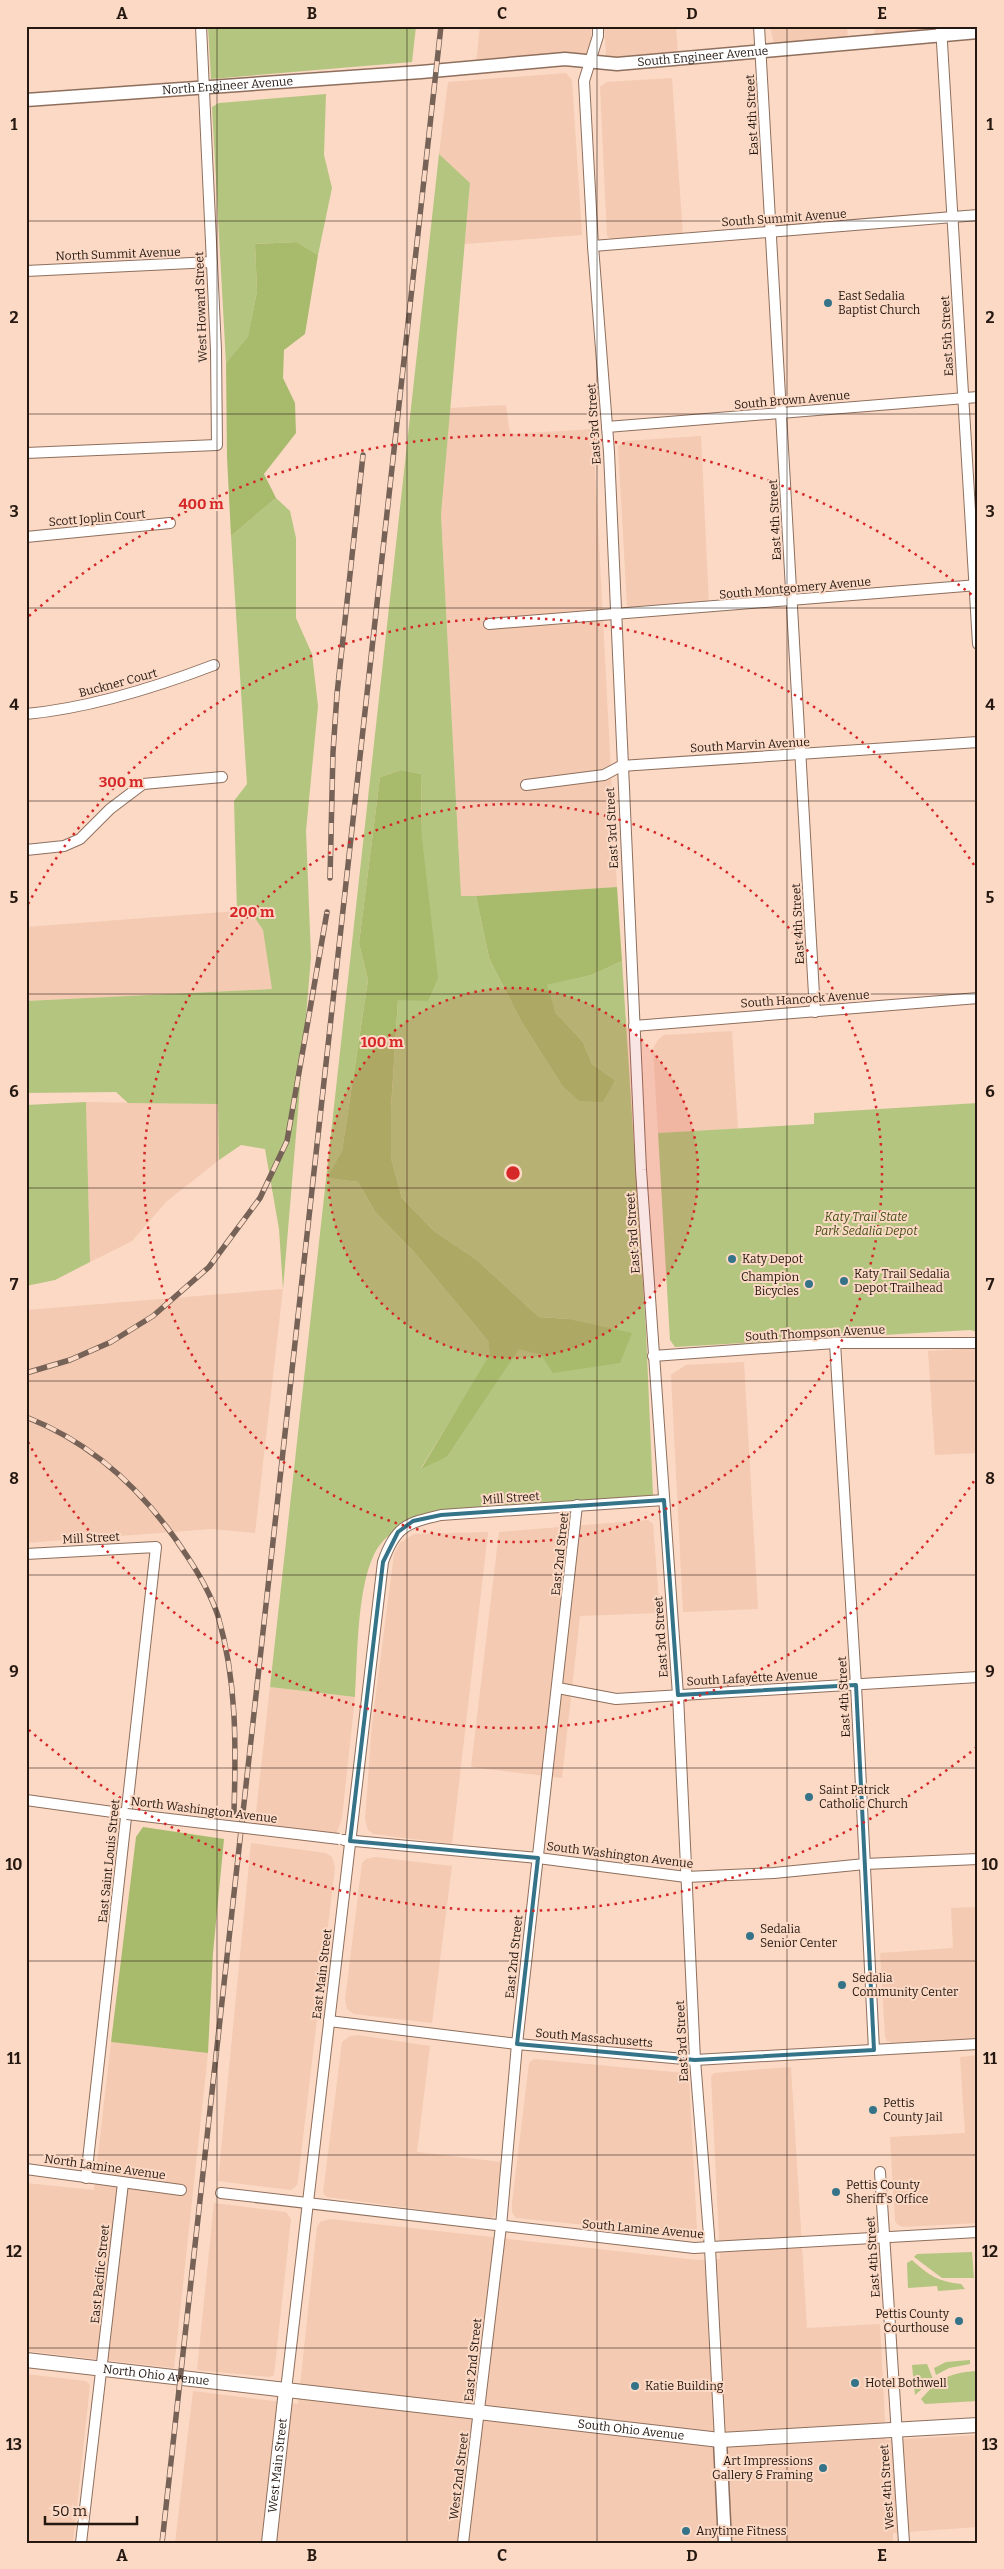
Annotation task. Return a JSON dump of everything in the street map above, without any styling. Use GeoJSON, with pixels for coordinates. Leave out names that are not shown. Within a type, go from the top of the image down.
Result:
{"type":"FeatureCollection","features":[{"type":"Feature","properties":{"kind":"main road","name":"North Ohio Avenue"},"geometry":{"type":"LineString","coordinates":[[26,2360],[286,2390]]}},
{"type":"Feature","properties":{"kind":"main road","name":"South Ohio Avenue"},"geometry":{"type":"LineString","coordinates":[[286,2390],[720,2440],[978,2425]]}},
{"type":"Feature","properties":{"kind":"main road","name":"West Main Street"},"geometry":{"type":"LineString","coordinates":[[269,2543],[286,2390]]}},
{"type":"Feature","properties":{"kind":"street","name":"West Howard Street"},"geometry":{"type":"LineString","coordinates":[[26,453],[217,445],[212,262],[201,26]]}},
{"type":"Feature","properties":{"kind":"street","name":"East 3rd Street"},"geometry":{"type":"LineString","coordinates":[[598,26],[598,36],[584,81],[593,246],[608,427],[621,766],[634,1026],[654,1356],[678,1695],[695,2060],[710,2248],[720,2440]]}},
{"type":"Feature","properties":{"kind":"street","name":"East 4th Street"},"geometry":{"type":"LineString","coordinates":[[759,26],[815,1012]]}},
{"type":"Feature","properties":{"kind":"street","name":"South Engineer Avenue"},"geometry":{"type":"LineString","coordinates":[[429,71],[564,59],[617,64],[942,31],[978,32]]}},
{"type":"Feature","properties":{"kind":"street","name":"East 5th Street"},"geometry":{"type":"LineString","coordinates":[[942,31],[978,644]]}},
{"type":"Feature","properties":{"kind":"street","name":"North Engineer Avenue"},"geometry":{"type":"LineString","coordinates":[[26,100],[429,71]]}},
{"type":"Feature","properties":{"kind":"street","name":"South Summit Avenue"},"geometry":{"type":"LineString","coordinates":[[593,246],[978,215]]}},
{"type":"Feature","properties":{"kind":"street","name":"North Summit Avenue"},"geometry":{"type":"LineString","coordinates":[[26,271],[212,262]]}},
{"type":"Feature","properties":{"kind":"street","name":"South Brown Avenue"},"geometry":{"type":"LineString","coordinates":[[608,427],[978,397]]}},
{"type":"Feature","properties":{"kind":"street","name":"Scott Joplin Court"},"geometry":{"type":"LineString","coordinates":[[26,537],[170,524]]}},
{"type":"Feature","properties":{"kind":"street","name":"South Montgomery Avenue"},"geometry":{"type":"LineString","coordinates":[[489,624],[615,616],[976,585]]}},
{"type":"Feature","properties":{"kind":"street","name":"Buckner Court"},"geometry":{"type":"LineString","coordinates":[[26,714],[59,711],[101,701],[184,677],[214,665]]}},
{"type":"Feature","properties":{"kind":"street","name":"South Marvin Avenue"},"geometry":{"type":"LineString","coordinates":[[526,785],[604,775],[621,766],[978,742]]}},
{"type":"Feature","properties":{"kind":"street"},"geometry":{"type":"LineString","coordinates":[[26,850],[64,846],[80,839],[110,808],[143,784],[222,777]]}},
{"type":"Feature","properties":{"kind":"street","name":"South Hancock Avenue"},"geometry":{"type":"LineString","coordinates":[[634,1026],[978,998]]}},
{"type":"Feature","properties":{"kind":"street","name":"South Thompson Avenue"},"geometry":{"type":"LineString","coordinates":[[654,1356],[836,1344],[978,1343]]}},
{"type":"Feature","properties":{"kind":"street","name":"East 4th Street"},"geometry":{"type":"LineString","coordinates":[[836,1344],[856,1685],[874,2050]]}},
{"type":"Feature","properties":{"kind":"street","name":"Mill Street"},"geometry":{"type":"LineString","coordinates":[[383,1562],[388,1547],[398,1532],[413,1521],[441,1515],[664,1500]]}},
{"type":"Feature","properties":{"kind":"street","name":"East 2nd Street"},"geometry":{"type":"LineString","coordinates":[[480,2412],[501,2226],[517,2044],[578,1505]]}},
{"type":"Feature","properties":{"kind":"street","name":"Mill Street"},"geometry":{"type":"LineString","coordinates":[[26,1554],[156,1547]]}},
{"type":"Feature","properties":{"kind":"street","name":"East Saint Louis Street"},"geometry":{"type":"LineString","coordinates":[[86,2178],[156,1547]]}},
{"type":"Feature","properties":{"kind":"street","name":"East Main Street"},"geometry":{"type":"LineString","coordinates":[[286,2390],[383,1562]]}},
{"type":"Feature","properties":{"kind":"street","name":"South Lafayette Avenue"},"geometry":{"type":"LineString","coordinates":[[558,1688],[616,1699],[978,1677]]}},
{"type":"Feature","properties":{"kind":"street","name":"North Washington Avenue"},"geometry":{"type":"LineString","coordinates":[[26,1800],[350,1841]]}},
{"type":"Feature","properties":{"kind":"street","name":"South Washington Avenue"},"geometry":{"type":"LineString","coordinates":[[350,1841],[538,1858],[686,1877],[774,1873],[865,1864],[978,1859]]}},
{"type":"Feature","properties":{"kind":"street","name":"South Massachusetts"},"geometry":{"type":"LineString","coordinates":[[329,2021],[517,2044],[695,2060],[978,2044]]}},
{"type":"Feature","properties":{"kind":"street","name":"North Lamine Avenue"},"geometry":{"type":"LineString","coordinates":[[26,2169],[181,2190]]}},
{"type":"Feature","properties":{"kind":"street","name":"East 4th Street"},"geometry":{"type":"LineString","coordinates":[[880,2172],[896,2430]]}},
{"type":"Feature","properties":{"kind":"street","name":"East Pacific Street"},"geometry":{"type":"LineString","coordinates":[[80,2543],[123,2182]]}},
{"type":"Feature","properties":{"kind":"street"},"geometry":{"type":"LineString","coordinates":[[220,2193],[308,2203]]}},
{"type":"Feature","properties":{"kind":"street","name":"South Lamine Avenue"},"geometry":{"type":"LineString","coordinates":[[308,2203],[674,2246],[710,2248],[978,2232]]}},
{"type":"Feature","properties":{"kind":"street","name":"West 2nd Street"},"geometry":{"type":"LineString","coordinates":[[463,2543],[480,2412]]}},
{"type":"Feature","properties":{"kind":"street","name":"West 4th Street"},"geometry":{"type":"LineString","coordinates":[[896,2430],[904,2543]]}},
{"type":"Feature","properties":{"kind":"street"},"geometry":{"type":"LineString","coordinates":[[720,2440],[725,2543]]}},
{"type":"Feature","properties":{"kind":"highlighted area"},"geometry":{"type":"Polygon","coordinates":[[[664,1500],[678,1695],[856,1685],[874,2050],[695,2060],[517,2044],[538,1858],[350,1841],[383,1562],[398,1532],[413,1521],[441,1515],[664,1500]]]}},
{"type":"Feature","properties":{"kind":"shaded area"},"geometry":{"type":"Polygon","coordinates":[[[480,26],[591,26],[592,54],[476,64],[480,26]]]}},
{"type":"Feature","properties":{"kind":"shaded area"},"geometry":{"type":"Polygon","coordinates":[[[604,26],[676,26],[678,56],[617,60],[606,55],[604,26]]]}},
{"type":"Feature","properties":{"kind":"shaded area"},"geometry":{"type":"Polygon","coordinates":[[[770,26],[847,26],[848,39],[779,45],[774,43],[770,26]]]}},
{"type":"Feature","properties":{"kind":"shaded area"},"geometry":{"type":"Polygon","coordinates":[[[874,26],[932,26],[927,32],[875,36],[874,26]]]}},
{"type":"Feature","properties":{"kind":"shaded area"},"geometry":{"type":"Polygon","coordinates":[[[566,73],[572,80],[582,235],[465,244],[470,183],[439,154],[448,82],[566,73]]]}},
{"type":"Feature","properties":{"kind":"shaded area"},"geometry":{"type":"Polygon","coordinates":[[[672,78],[683,236],[614,241],[607,236],[600,87],[607,82],[672,78]]]}},
{"type":"Feature","properties":{"kind":"shaded area"},"geometry":{"type":"Polygon","coordinates":[[[506,405],[510,434],[593,429],[617,887],[461,897],[441,515],[450,408],[506,405]]]}},
{"type":"Feature","properties":{"kind":"shaded area"},"geometry":{"type":"Polygon","coordinates":[[[701,436],[709,606],[633,612],[627,606],[618,446],[626,441],[701,436]]]}},
{"type":"Feature","properties":{"kind":"shaded area"},"geometry":{"type":"Polygon","coordinates":[[[237,911],[251,912],[263,930],[273,989],[26,1001],[26,927],[237,911]]]}},
{"type":"Feature","properties":{"kind":"shaded area"},"geometry":{"type":"Polygon","coordinates":[[[732,1031],[738,1129],[658,1133],[653,1048],[658,1040],[664,1035],[732,1031]]]}},
{"type":"Feature","properties":{"kind":"shaded area"},"geometry":{"type":"Polygon","coordinates":[[[86,1102],[218,1104],[219,1160],[167,1201],[132,1241],[90,1262],[86,1102]]]}},
{"type":"Feature","properties":{"kind":"shaded area"},"geometry":{"type":"Polygon","coordinates":[[[283,1289],[255,1533],[212,1529],[26,1543],[26,1310],[283,1289]]]}},
{"type":"Feature","properties":{"kind":"shaded area"},"geometry":{"type":"Polygon","coordinates":[[[978,1348],[978,1453],[935,1455],[928,1351],[978,1348]]]}},
{"type":"Feature","properties":{"kind":"shaded area"},"geometry":{"type":"Polygon","coordinates":[[[744,1362],[758,1609],[683,1612],[671,1375],[686,1365],[744,1362]]]}},
{"type":"Feature","properties":{"kind":"shaded area"},"geometry":{"type":"Polygon","coordinates":[[[648,1520],[653,1524],[660,1613],[580,1616],[562,1778],[471,1767],[499,1532],[648,1520]]]}},
{"type":"Feature","properties":{"kind":"shaded area"},"geometry":{"type":"Polygon","coordinates":[[[488,1532],[452,1844],[374,1834],[368,1830],[365,1820],[372,1724],[394,1554],[400,1543],[414,1534],[488,1532]]]}},
{"type":"Feature","properties":{"kind":"shaded area"},"geometry":{"type":"Polygon","coordinates":[[[270,1687],[355,1697],[342,1818],[337,1832],[328,1838],[254,1830],[270,1687]]]}},
{"type":"Feature","properties":{"kind":"shaded area"},"geometry":{"type":"Polygon","coordinates":[[[251,1843],[326,1853],[332,1857],[335,1867],[298,2180],[297,2185],[291,2190],[218,2181],[251,1843]]]}},
{"type":"Feature","properties":{"kind":"shaded area"},"geometry":{"type":"Polygon","coordinates":[[[375,1857],[452,1866],[432,2023],[354,2014],[347,2009],[345,2000],[362,1863],[366,1859],[375,1857]]]}},
{"type":"Feature","properties":{"kind":"shaded area"},"geometry":{"type":"Polygon","coordinates":[[[978,1907],[978,2039],[893,2043],[887,2041],[885,2036],[880,1953],[953,1948],[951,1908],[978,1907]]]}},
{"type":"Feature","properties":{"kind":"shaded area"},"geometry":{"type":"Polygon","coordinates":[[[358,2035],[430,2046],[417,2152],[501,2162],[495,2215],[491,2219],[327,2197],[323,2193],[342,2042],[350,2036],[358,2035]]]}},
{"type":"Feature","properties":{"kind":"shaded area"},"geometry":{"type":"Polygon","coordinates":[[[111,2042],[208,2053],[174,2368],[26,2351],[26,2183],[94,2190],[111,2042]]]}},
{"type":"Feature","properties":{"kind":"shaded area"},"geometry":{"type":"Polygon","coordinates":[[[978,2055],[978,2223],[903,2227],[898,2225],[895,2221],[890,2137],[965,2133],[960,2057],[978,2055]]]}},
{"type":"Feature","properties":{"kind":"shaded area"},"geometry":{"type":"Polygon","coordinates":[[[534,2059],[684,2073],[689,2078],[697,2230],[695,2236],[516,2218],[512,2212],[512,2203],[529,2063],[534,2059]]]}},
{"type":"Feature","properties":{"kind":"shaded area"},"geometry":{"type":"Polygon","coordinates":[[[791,2067],[807,2328],[880,2324],[886,2440],[978,2435],[978,2527],[893,2533],[893,2543],[175,2543],[193,2391],[298,2404],[317,2227],[320,2222],[330,2219],[697,2260],[720,2259],[711,2077],[714,2073],[791,2067]]]}},
{"type":"Feature","properties":{"kind":"shaded area"},"geometry":{"type":"Polygon","coordinates":[[[214,2203],[286,2212],[291,2219],[274,2375],[270,2377],[197,2370],[214,2203]]]}},
{"type":"Feature","properties":{"kind":"shaded area"},"geometry":{"type":"Polygon","coordinates":[[[26,2374],[86,2381],[90,2385],[73,2543],[26,2543],[26,2374]]]}},
{"type":"Feature","properties":{"kind":"green space"},"geometry":{"type":"Polygon","coordinates":[[[208,26],[416,26],[412,62],[211,79],[208,26]]]}},
{"type":"Feature","properties":{"kind":"green space"},"geometry":{"type":"Polygon","coordinates":[[[326,94],[324,155],[332,188],[318,255],[297,242],[255,244],[257,291],[248,338],[226,363],[212,107],[219,103],[326,94]]]}},
{"type":"Feature","properties":{"kind":"green space"},"geometry":{"type":"Polygon","coordinates":[[[439,154],[470,183],[441,515],[461,896],[476,896],[489,958],[521,1021],[561,1084],[615,1080],[592,1064],[583,1042],[556,1013],[546,985],[592,975],[622,961],[646,1331],[653,1495],[646,1503],[424,1521],[397,1531],[383,1541],[374,1554],[368,1572],[360,1615],[355,1697],[270,1687],[439,154]],[[401,770],[380,777],[359,943],[368,980],[342,1151],[328,1178],[358,1182],[375,1212],[413,1251],[488,1341],[491,1354],[421,1468],[447,1457],[519,1348],[541,1355],[568,1319],[539,1317],[477,1260],[434,1231],[402,1198],[391,1158],[391,1108],[398,1000],[422,838],[421,774],[401,770]]]}},
{"type":"Feature","properties":{"kind":"green space"},"geometry":{"type":"Polygon","coordinates":[[[297,242],[318,255],[305,334],[284,350],[283,378],[295,403],[296,433],[264,474],[276,498],[231,536],[227,457],[226,363],[248,337],[257,291],[255,244],[297,242]]]}},
{"type":"Feature","properties":{"kind":"green space"},"geometry":{"type":"Polygon","coordinates":[[[276,498],[290,511],[296,538],[296,618],[312,654],[318,706],[306,831],[311,957],[283,1289],[279,1229],[265,1149],[241,1145],[219,1160],[218,1104],[128,1103],[116,1092],[26,1093],[26,1001],[272,989],[263,930],[251,912],[237,911],[234,801],[247,784],[231,536],[276,498]]]}},
{"type":"Feature","properties":{"kind":"green space"},"geometry":{"type":"Polygon","coordinates":[[[401,770],[421,774],[422,838],[438,978],[428,1001],[398,1000],[391,1108],[391,1158],[402,1198],[434,1231],[477,1260],[539,1317],[568,1319],[632,1333],[620,1363],[553,1373],[541,1355],[519,1349],[447,1457],[421,1469],[490,1354],[488,1341],[413,1251],[375,1212],[358,1182],[327,1178],[342,1151],[368,980],[359,943],[380,777],[401,770]]]}},
{"type":"Feature","properties":{"kind":"green space"},"geometry":{"type":"Polygon","coordinates":[[[617,887],[622,961],[592,975],[547,985],[556,1013],[583,1042],[592,1064],[615,1080],[603,1102],[579,1101],[561,1084],[521,1021],[489,958],[476,896],[617,887]]]}},
{"type":"Feature","properties":{"kind":"green space"},"geometry":{"type":"Polygon","coordinates":[[[86,1102],[90,1262],[55,1280],[26,1286],[26,1105],[86,1102]]]}},
{"type":"Feature","properties":{"kind":"green space","name":"Katy Trail State Park Sedalia Depot"},"geometry":{"type":"Polygon","coordinates":[[[978,1103],[978,1332],[970,1330],[675,1347],[670,1340],[658,1133],[814,1124],[814,1113],[978,1103]]]}},
{"type":"Feature","properties":{"kind":"green space"},"geometry":{"type":"Polygon","coordinates":[[[143,1827],[224,1839],[213,1953],[208,2053],[111,2042],[136,1837],[143,1827]]]}},
{"type":"Feature","properties":{"kind":"green space"},"geometry":{"type":"Polygon","coordinates":[[[972,2252],[974,2278],[942,2278],[914,2257],[917,2254],[972,2252]]]}},
{"type":"Feature","properties":{"kind":"green space"},"geometry":{"type":"Polygon","coordinates":[[[912,2260],[934,2277],[946,2282],[961,2284],[965,2289],[938,2291],[937,2286],[908,2288],[907,2263],[912,2260]]]}},
{"type":"Feature","properties":{"kind":"green space"},"geometry":{"type":"Polygon","coordinates":[[[970,2360],[970,2364],[949,2368],[936,2375],[934,2368],[946,2362],[970,2360]]]}},
{"type":"Feature","properties":{"kind":"green space"},"geometry":{"type":"Polygon","coordinates":[[[927,2364],[933,2379],[915,2395],[912,2365],[927,2364]]]}},
{"type":"Feature","properties":{"kind":"green space"},"geometry":{"type":"Polygon","coordinates":[[[978,2371],[978,2401],[925,2404],[921,2399],[934,2386],[952,2375],[978,2371]]]}},
{"type":"Feature","properties":{"kind":"railway"},"geometry":{"type":"LineString","coordinates":[[162,2543],[441,26]]}},
{"type":"Feature","properties":{"kind":"railway"},"geometry":{"type":"LineString","coordinates":[[330,878],[333,752],[337,694],[363,455]]}},
{"type":"Feature","properties":{"kind":"railway"},"geometry":{"type":"LineString","coordinates":[[26,1373],[70,1360],[111,1342],[153,1316],[209,1267],[260,1198],[287,1141],[327,912]]}},
{"type":"Feature","properties":{"kind":"railway"},"geometry":{"type":"LineString","coordinates":[[26,1417],[75,1441],[97,1456],[137,1492],[171,1533],[212,1600],[224,1640],[232,1689],[235,1738],[234,1812]]}},
{"type":"Feature","properties":{"kind":"place","name":"East Sedalia Baptist Church"},"geometry":{"type":"Point","coordinates":[828,303]}},
{"type":"Feature","properties":{"kind":"place","name":"Katy Depot"},"geometry":{"type":"Point","coordinates":[732,1259]}},
{"type":"Feature","properties":{"kind":"place","name":"Katy Trail Sedalia Depot Trailhead"},"geometry":{"type":"Point","coordinates":[844,1281]}},
{"type":"Feature","properties":{"kind":"place","name":"Champion Bicycles"},"geometry":{"type":"Point","coordinates":[809,1284]}},
{"type":"Feature","properties":{"kind":"place","name":"Saint Patrick Catholic Church"},"geometry":{"type":"Point","coordinates":[809,1797]}},
{"type":"Feature","properties":{"kind":"place","name":"Sedalia Senior Center"},"geometry":{"type":"Point","coordinates":[750,1936]}},
{"type":"Feature","properties":{"kind":"place","name":"Sedalia Community Center"},"geometry":{"type":"Point","coordinates":[842,1985]}},
{"type":"Feature","properties":{"kind":"place","name":"Pettis County Jail"},"geometry":{"type":"Point","coordinates":[873,2110]}},
{"type":"Feature","properties":{"kind":"place","name":"Pettis County Sheriff's Office"},"geometry":{"type":"Point","coordinates":[836,2192]}},
{"type":"Feature","properties":{"kind":"place","name":"Pettis County Courthouse"},"geometry":{"type":"Point","coordinates":[959,2321]}},
{"type":"Feature","properties":{"kind":"place","name":"Hotel Bothwell"},"geometry":{"type":"Point","coordinates":[855,2383]}},
{"type":"Feature","properties":{"kind":"place","name":"Katie Building"},"geometry":{"type":"Point","coordinates":[635,2386]}},
{"type":"Feature","properties":{"kind":"place","name":"Art Impressions Gallery & Framing"},"geometry":{"type":"Point","coordinates":[823,2468]}},
{"type":"Feature","properties":{"kind":"place","name":"Anytime Fitness"},"geometry":{"type":"Point","coordinates":[686,2531]}}]}
